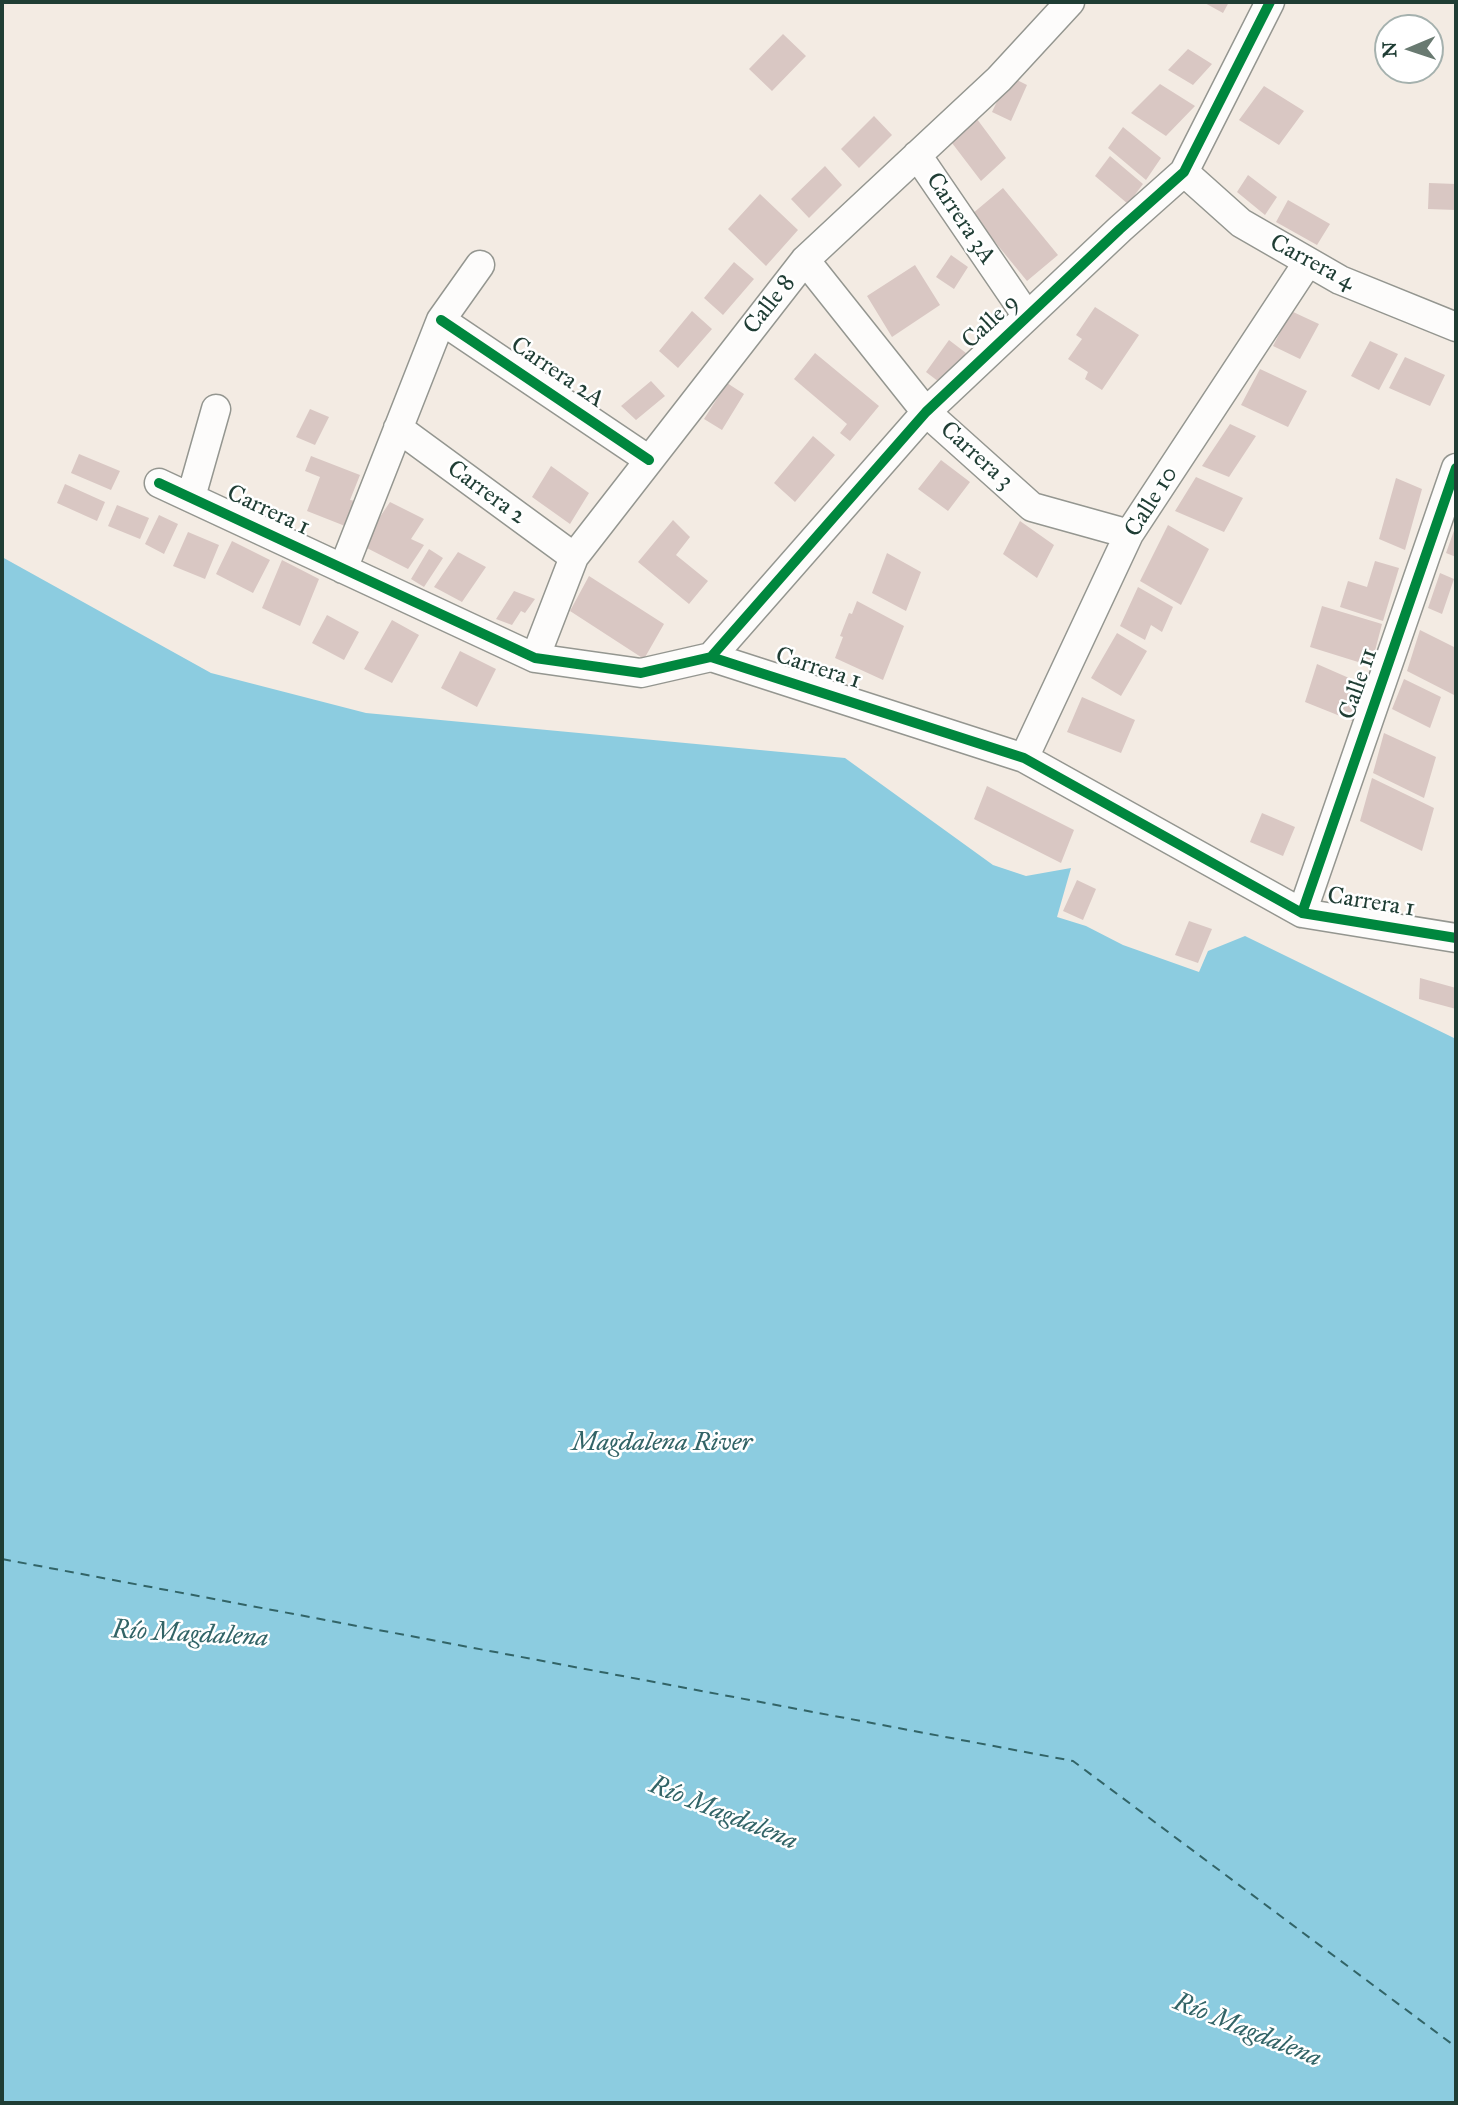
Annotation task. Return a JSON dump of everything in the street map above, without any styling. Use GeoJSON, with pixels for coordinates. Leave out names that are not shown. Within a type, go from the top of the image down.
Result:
{"type":"FeatureCollection","features":[{"type":"Feature","properties":{"kind":"street","name":"Calle 8"},"geometry":{"type":"LineString","coordinates":[[534,658],[574,557],[805,260],[999,79],[1070,2]]}},
{"type":"Feature","properties":{"kind":"street","name":"Calle 9"},"geometry":{"type":"LineString","coordinates":[[711,657],[926,412],[1184,172],[1270,2]]}},
{"type":"Feature","properties":{"kind":"street","name":"Carrera 3A"},"geometry":{"type":"LineString","coordinates":[[917,155],[1027,317]]}},
{"type":"Feature","properties":{"kind":"street","name":"Carrera 4"},"geometry":{"type":"LineString","coordinates":[[1184,172],[1241,223],[1308,262],[1340,280],[1456,327]]}},
{"type":"Feature","properties":{"kind":"street","name":"Carrera 3"},"geometry":{"type":"LineString","coordinates":[[805,260],[926,412],[1032,506],[1129,534]]}},
{"type":"Feature","properties":{"kind":"street","name":"Calle 10"},"geometry":{"type":"LineString","coordinates":[[1024,758],[1129,534],[1308,262]]}},
{"type":"Feature","properties":{"kind":"street"},"geometry":{"type":"LineString","coordinates":[[343,569],[441,320],[480,265]]}},
{"type":"Feature","properties":{"kind":"street","name":"Carrera 2A"},"geometry":{"type":"LineString","coordinates":[[441,320],[649,460]]}},
{"type":"Feature","properties":{"kind":"street"},"geometry":{"type":"LineString","coordinates":[[191,497],[216,409]]}},
{"type":"Feature","properties":{"kind":"street","name":"Carrera 2"},"geometry":{"type":"LineString","coordinates":[[398,428],[574,557]]}},
{"type":"Feature","properties":{"kind":"street","name":"Calle 11"},"geometry":{"type":"LineString","coordinates":[[1302,913],[1456,468]]}},
{"type":"Feature","properties":{"kind":"street","name":"Carrera 1"},"geometry":{"type":"LineString","coordinates":[[159,483],[534,658],[641,673],[711,657],[1024,758],[1302,913],[1456,938]]}},
{"type":"Feature","properties":{"kind":"water","name":"Magdalena River"},"geometry":{"type":"Polygon","coordinates":[[[2,557],[211,673],[366,713],[845,758],[993,865],[1026,876],[1071,868],[1057,917],[1086,926],[1123,945],[1199,972],[1208,951],[1245,936],[1456,1039],[1456,2103],[2,2103],[2,557]]]}},
{"type":"Feature","properties":{"kind":"building"},"geometry":{"type":"Polygon","coordinates":[[[1203,2],[1229,2],[1223,13],[1203,2]]]}},
{"type":"Feature","properties":{"kind":"building"},"geometry":{"type":"Polygon","coordinates":[[[783,34],[806,56],[772,91],[749,69],[783,34]]]}},
{"type":"Feature","properties":{"kind":"building"},"geometry":{"type":"Polygon","coordinates":[[[1188,49],[1212,64],[1193,85],[1168,70],[1188,49]]]}},
{"type":"Feature","properties":{"kind":"building"},"geometry":{"type":"Polygon","coordinates":[[[1009,76],[1027,85],[1011,121],[992,112],[1009,76]]]}},
{"type":"Feature","properties":{"kind":"building"},"geometry":{"type":"Polygon","coordinates":[[[1160,84],[1195,106],[1166,136],[1131,113],[1160,84]]]}},
{"type":"Feature","properties":{"kind":"building"},"geometry":{"type":"Polygon","coordinates":[[[1264,86],[1304,111],[1279,145],[1239,120],[1264,86]]]}},
{"type":"Feature","properties":{"kind":"building"},"geometry":{"type":"Polygon","coordinates":[[[874,116],[892,135],[859,168],[841,149],[874,116]]]}},
{"type":"Feature","properties":{"kind":"building"},"geometry":{"type":"Polygon","coordinates":[[[977,119],[1006,158],[981,181],[952,143],[977,119]]]}},
{"type":"Feature","properties":{"kind":"building"},"geometry":{"type":"Polygon","coordinates":[[[1123,127],[1161,158],[1146,180],[1108,148],[1123,127]]]}},
{"type":"Feature","properties":{"kind":"building"},"geometry":{"type":"Polygon","coordinates":[[[1110,156],[1143,184],[1128,204],[1095,176],[1110,156]]]}},
{"type":"Feature","properties":{"kind":"building"},"geometry":{"type":"Polygon","coordinates":[[[825,166],[842,185],[809,218],[791,199],[825,166]]]}},
{"type":"Feature","properties":{"kind":"building"},"geometry":{"type":"Polygon","coordinates":[[[1248,175],[1277,197],[1265,215],[1237,192],[1248,175]]]}},
{"type":"Feature","properties":{"kind":"building"},"geometry":{"type":"Polygon","coordinates":[[[1429,183],[1456,184],[1456,210],[1428,209],[1429,183]]]}},
{"type":"Feature","properties":{"kind":"building"},"geometry":{"type":"Polygon","coordinates":[[[1003,188],[1058,255],[1027,281],[972,214],[1003,188]]]}},
{"type":"Feature","properties":{"kind":"building"},"geometry":{"type":"Polygon","coordinates":[[[760,194],[798,230],[766,266],[728,229],[760,194]]]}},
{"type":"Feature","properties":{"kind":"building"},"geometry":{"type":"Polygon","coordinates":[[[1288,200],[1330,224],[1317,245],[1276,222],[1288,200]]]}},
{"type":"Feature","properties":{"kind":"building"},"geometry":{"type":"Polygon","coordinates":[[[951,255],[968,267],[954,289],[936,277],[951,255]]]}},
{"type":"Feature","properties":{"kind":"building"},"geometry":{"type":"Polygon","coordinates":[[[734,262],[754,279],[723,315],[704,298],[734,262]]]}},
{"type":"Feature","properties":{"kind":"building"},"geometry":{"type":"Polygon","coordinates":[[[915,265],[940,305],[892,337],[867,296],[915,265]]]}},
{"type":"Feature","properties":{"kind":"building"},"geometry":{"type":"Polygon","coordinates":[[[1095,307],[1139,335],[1102,390],[1085,379],[1088,372],[1068,359],[1082,339],[1076,335],[1095,307]]]}},
{"type":"Feature","properties":{"kind":"building"},"geometry":{"type":"Polygon","coordinates":[[[692,311],[712,329],[678,368],[659,351],[692,311]]]}},
{"type":"Feature","properties":{"kind":"building"},"geometry":{"type":"Polygon","coordinates":[[[1291,311],[1319,324],[1300,359],[1273,346],[1291,311]]]}},
{"type":"Feature","properties":{"kind":"building"},"geometry":{"type":"Polygon","coordinates":[[[949,340],[966,353],[943,385],[926,372],[949,340]]]}},
{"type":"Feature","properties":{"kind":"building"},"geometry":{"type":"Polygon","coordinates":[[[1370,341],[1398,354],[1379,390],[1351,376],[1370,341]]]}},
{"type":"Feature","properties":{"kind":"building"},"geometry":{"type":"Polygon","coordinates":[[[815,353],[879,406],[850,441],[840,433],[847,424],[794,379],[815,353]]]}},
{"type":"Feature","properties":{"kind":"building"},"geometry":{"type":"Polygon","coordinates":[[[1405,357],[1445,375],[1430,406],[1389,388],[1405,357]]]}},
{"type":"Feature","properties":{"kind":"building"},"geometry":{"type":"Polygon","coordinates":[[[1260,369],[1307,391],[1288,427],[1241,405],[1260,369]]]}},
{"type":"Feature","properties":{"kind":"building"},"geometry":{"type":"Polygon","coordinates":[[[651,381],[665,396],[636,420],[621,406],[651,381]]]}},
{"type":"Feature","properties":{"kind":"building"},"geometry":{"type":"Polygon","coordinates":[[[727,383],[744,394],[722,430],[704,419],[727,383]]]}},
{"type":"Feature","properties":{"kind":"building"},"geometry":{"type":"Polygon","coordinates":[[[310,409],[329,417],[315,445],[296,437],[310,409]]]}},
{"type":"Feature","properties":{"kind":"building"},"geometry":{"type":"Polygon","coordinates":[[[1230,424],[1256,436],[1229,477],[1202,466],[1230,424]]]}},
{"type":"Feature","properties":{"kind":"building"},"geometry":{"type":"Polygon","coordinates":[[[813,436],[835,455],[795,502],[774,483],[813,436]]]}},
{"type":"Feature","properties":{"kind":"building"},"geometry":{"type":"Polygon","coordinates":[[[79,454],[120,471],[111,490],[71,473],[79,454]]]}},
{"type":"Feature","properties":{"kind":"building"},"geometry":{"type":"Polygon","coordinates":[[[311,456],[360,475],[350,500],[356,501],[345,526],[307,511],[320,477],[305,471],[311,456]]]}},
{"type":"Feature","properties":{"kind":"building"},"geometry":{"type":"Polygon","coordinates":[[[941,460],[970,482],[948,511],[918,489],[941,460]]]}},
{"type":"Feature","properties":{"kind":"building"},"geometry":{"type":"Polygon","coordinates":[[[551,466],[589,493],[570,524],[532,497],[551,466]]]}},
{"type":"Feature","properties":{"kind":"building"},"geometry":{"type":"Polygon","coordinates":[[[1196,477],[1243,498],[1224,532],[1175,511],[1196,477]]]}},
{"type":"Feature","properties":{"kind":"building"},"geometry":{"type":"Polygon","coordinates":[[[1396,478],[1422,489],[1405,550],[1379,539],[1396,478]]]}},
{"type":"Feature","properties":{"kind":"building"},"geometry":{"type":"Polygon","coordinates":[[[65,484],[105,502],[97,521],[57,503],[65,484]]]}},
{"type":"Feature","properties":{"kind":"building"},"geometry":{"type":"Polygon","coordinates":[[[390,502],[424,519],[411,539],[424,545],[408,569],[361,545],[390,502]]]}},
{"type":"Feature","properties":{"kind":"building"},"geometry":{"type":"Polygon","coordinates":[[[117,505],[149,518],[140,539],[108,526],[117,505]]]}},
{"type":"Feature","properties":{"kind":"building"},"geometry":{"type":"Polygon","coordinates":[[[159,515],[178,524],[164,554],[145,544],[159,515]]]}},
{"type":"Feature","properties":{"kind":"building"},"geometry":{"type":"Polygon","coordinates":[[[673,520],[690,537],[676,555],[708,581],[689,604],[638,562],[673,520]]]}},
{"type":"Feature","properties":{"kind":"building"},"geometry":{"type":"Polygon","coordinates":[[[1020,521],[1054,545],[1037,578],[1003,554],[1020,521]]]}},
{"type":"Feature","properties":{"kind":"building"},"geometry":{"type":"Polygon","coordinates":[[[1168,525],[1209,549],[1181,605],[1140,581],[1168,525]]]}},
{"type":"Feature","properties":{"kind":"building"},"geometry":{"type":"Polygon","coordinates":[[[1456,525],[1456,557],[1446,553],[1456,525]]]}},
{"type":"Feature","properties":{"kind":"building"},"geometry":{"type":"Polygon","coordinates":[[[188,532],[219,545],[205,579],[173,566],[188,532]]]}},
{"type":"Feature","properties":{"kind":"building"},"geometry":{"type":"Polygon","coordinates":[[[232,541],[270,560],[253,593],[216,574],[232,541]]]}},
{"type":"Feature","properties":{"kind":"building"},"geometry":{"type":"Polygon","coordinates":[[[429,549],[443,558],[424,587],[411,579],[429,549]]]}},
{"type":"Feature","properties":{"kind":"building"},"geometry":{"type":"Polygon","coordinates":[[[458,552],[486,567],[462,602],[434,587],[458,552]]]}},
{"type":"Feature","properties":{"kind":"building"},"geometry":{"type":"Polygon","coordinates":[[[887,553],[921,572],[906,611],[872,593],[887,553]]]}},
{"type":"Feature","properties":{"kind":"building"},"geometry":{"type":"Polygon","coordinates":[[[282,560],[319,579],[300,626],[262,608],[282,560]]]}},
{"type":"Feature","properties":{"kind":"building"},"geometry":{"type":"Polygon","coordinates":[[[1375,561],[1399,568],[1383,621],[1340,607],[1348,581],[1367,587],[1375,561]]]}},
{"type":"Feature","properties":{"kind":"building"},"geometry":{"type":"Polygon","coordinates":[[[1440,573],[1454,579],[1442,614],[1428,608],[1440,573]]]}},
{"type":"Feature","properties":{"kind":"building"},"geometry":{"type":"Polygon","coordinates":[[[589,576],[664,624],[644,659],[570,611],[589,576]]]}},
{"type":"Feature","properties":{"kind":"building"},"geometry":{"type":"Polygon","coordinates":[[[1138,587],[1173,607],[1162,632],[1151,625],[1145,640],[1120,626],[1138,587]]]}},
{"type":"Feature","properties":{"kind":"building"},"geometry":{"type":"Polygon","coordinates":[[[514,591],[535,599],[525,613],[521,611],[512,625],[496,619],[514,591]]]}},
{"type":"Feature","properties":{"kind":"building"},"geometry":{"type":"Polygon","coordinates":[[[857,601],[904,626],[883,680],[835,658],[843,637],[840,636],[857,601]]]}},
{"type":"Feature","properties":{"kind":"building"},"geometry":{"type":"Polygon","coordinates":[[[1322,606],[1382,624],[1371,666],[1310,647],[1322,606]]]}},
{"type":"Feature","properties":{"kind":"building"},"geometry":{"type":"Polygon","coordinates":[[[327,615],[359,632],[344,660],[312,643],[327,615]]]}},
{"type":"Feature","properties":{"kind":"building"},"geometry":{"type":"Polygon","coordinates":[[[392,620],[419,635],[392,683],[364,669],[392,620]]]}},
{"type":"Feature","properties":{"kind":"building"},"geometry":{"type":"Polygon","coordinates":[[[1420,630],[1456,648],[1456,696],[1407,671],[1420,630]]]}},
{"type":"Feature","properties":{"kind":"building"},"geometry":{"type":"Polygon","coordinates":[[[1117,633],[1147,651],[1121,696],[1091,678],[1117,633]]]}},
{"type":"Feature","properties":{"kind":"building"},"geometry":{"type":"Polygon","coordinates":[[[460,651],[496,669],[477,707],[441,688],[460,651]]]}},
{"type":"Feature","properties":{"kind":"building"},"geometry":{"type":"Polygon","coordinates":[[[1317,664],[1365,685],[1355,722],[1305,702],[1317,664]]]}},
{"type":"Feature","properties":{"kind":"building"},"geometry":{"type":"Polygon","coordinates":[[[1404,679],[1441,697],[1430,728],[1392,709],[1404,679]]]}},
{"type":"Feature","properties":{"kind":"building"},"geometry":{"type":"Polygon","coordinates":[[[1082,697],[1135,720],[1121,753],[1067,732],[1082,697]]]}},
{"type":"Feature","properties":{"kind":"building"},"geometry":{"type":"Polygon","coordinates":[[[1384,733],[1436,757],[1424,798],[1373,773],[1384,733]]]}},
{"type":"Feature","properties":{"kind":"building"},"geometry":{"type":"Polygon","coordinates":[[[1372,778],[1434,808],[1422,851],[1360,821],[1372,778]]]}},
{"type":"Feature","properties":{"kind":"building"},"geometry":{"type":"Polygon","coordinates":[[[987,786],[1074,830],[1061,863],[974,819],[987,786]]]}},
{"type":"Feature","properties":{"kind":"building"},"geometry":{"type":"Polygon","coordinates":[[[1262,813],[1295,827],[1283,856],[1250,842],[1262,813]]]}},
{"type":"Feature","properties":{"kind":"building"},"geometry":{"type":"Polygon","coordinates":[[[1077,880],[1096,889],[1083,920],[1063,911],[1077,880]]]}},
{"type":"Feature","properties":{"kind":"building"},"geometry":{"type":"Polygon","coordinates":[[[1189,921],[1212,929],[1198,963],[1175,955],[1189,921]]]}},
{"type":"Feature","properties":{"kind":"building"},"geometry":{"type":"Polygon","coordinates":[[[1420,978],[1456,988],[1456,1009],[1419,999],[1420,978]]]}},
{"type":"Feature","properties":{"kind":"ferry route"},"geometry":{"type":"LineString","coordinates":[[2,1559],[1073,1761],[1456,2047]]}},
{"type":"Feature","properties":{"kind":"cycle path"},"geometry":{"type":"LineString","coordinates":[[711,657],[926,412],[1184,172],[1270,2]]}},
{"type":"Feature","properties":{"kind":"cycle path"},"geometry":{"type":"LineString","coordinates":[[441,320],[649,460]]}},
{"type":"Feature","properties":{"kind":"cycle path"},"geometry":{"type":"LineString","coordinates":[[1302,913],[1456,468]]}},
{"type":"Feature","properties":{"kind":"cycle path"},"geometry":{"type":"LineString","coordinates":[[159,483],[535,658],[641,673],[711,657],[1024,758],[1302,913],[1456,938]]}},
{"type":"Feature","properties":{"kind":"water label","name":"Río Magdalena"},"geometry":{"type":"Point","coordinates":[190,1635]}},
{"type":"Feature","properties":{"kind":"water label","name":"Río Magdalena"},"geometry":{"type":"Point","coordinates":[723,1814]}},
{"type":"Feature","properties":{"kind":"water label","name":"Río Magdalena"},"geometry":{"type":"Point","coordinates":[1247,2031]}}]}
